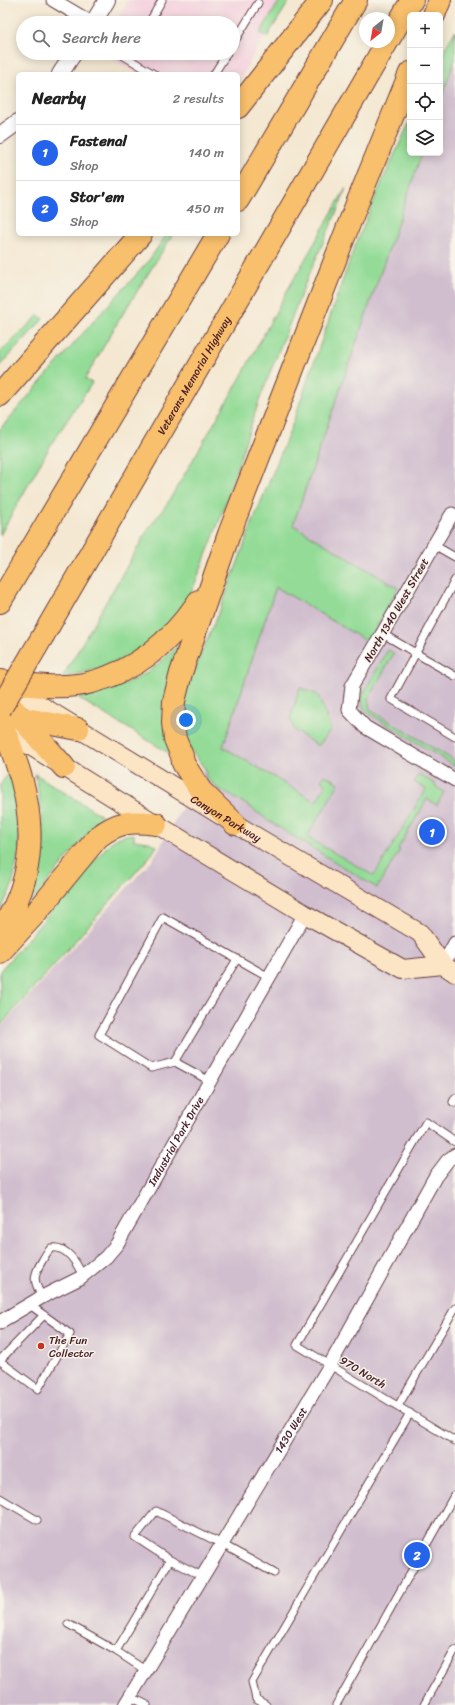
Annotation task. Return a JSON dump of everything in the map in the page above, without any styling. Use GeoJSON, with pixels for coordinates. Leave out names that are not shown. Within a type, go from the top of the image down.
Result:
{"type":"FeatureCollection","features":[{"type":"Feature","properties":{"kind":"highway"},"geometry":{"type":"LineString","coordinates":[[240,103],[322,0]]}},
{"type":"Feature","properties":{"kind":"highway"},"geometry":{"type":"LineString","coordinates":[[240,197],[356,0]]}},
{"type":"Feature","properties":{"kind":"highway"},"geometry":{"type":"LineString","coordinates":[[395,29],[412,0]]}},
{"type":"Feature","properties":{"kind":"highway"},"geometry":{"type":"LineString","coordinates":[[435,12],[440,0]]}},
{"type":"Feature","properties":{"kind":"highway","name":"Veterans Memorial Highway"},"geometry":{"type":"LineString","coordinates":[[0,720],[44,634],[384,48]]}},
{"type":"Feature","properties":{"kind":"highway"},"geometry":{"type":"LineString","coordinates":[[235,824],[200,791],[183,763],[182,756],[175,739],[173,723],[174,701],[181,673],[229,534],[356,206],[407,80]]}},
{"type":"Feature","properties":{"kind":"highway"},"geometry":{"type":"LineString","coordinates":[[0,395],[139,236]]}},
{"type":"Feature","properties":{"kind":"highway"},"geometry":{"type":"LineString","coordinates":[[0,602],[217,236]]}},
{"type":"Feature","properties":{"kind":"highway"},"geometry":{"type":"LineString","coordinates":[[0,409],[59,329]]}},
{"type":"Feature","properties":{"kind":"highway"},"geometry":{"type":"LineString","coordinates":[[0,684],[29,686],[91,683],[118,673],[134,664],[168,639],[187,619],[199,601],[229,534]]}},
{"type":"Feature","properties":{"kind":"highway"},"geometry":{"type":"LineString","coordinates":[[0,684],[22,719],[64,767]]}},
{"type":"Feature","properties":{"kind":"highway"},"geometry":{"type":"LineString","coordinates":[[0,931],[10,918],[21,892],[28,870],[30,850],[28,810],[21,776],[0,720],[22,719],[78,729]]}},
{"type":"Feature","properties":{"kind":"highway"},"geometry":{"type":"LineString","coordinates":[[0,952],[34,915],[103,834],[116,825],[126,822],[156,824]]}},
{"type":"Feature","properties":{"kind":"main road","name":"Canyon Parkway"},"geometry":{"type":"LineString","coordinates":[[0,684],[420,933],[449,969]]}},
{"type":"Feature","properties":{"kind":"main road"},"geometry":{"type":"LineString","coordinates":[[0,720],[64,767],[156,824],[305,914],[403,969],[449,969]]}},
{"type":"Feature","properties":{"kind":"street"},"geometry":{"type":"LineString","coordinates":[[53,0],[81,16]]}},
{"type":"Feature","properties":{"kind":"street"},"geometry":{"type":"LineString","coordinates":[[97,16],[107,0]]}},
{"type":"Feature","properties":{"kind":"street"},"geometry":{"type":"LineString","coordinates":[[61,72],[69,60]]}},
{"type":"Feature","properties":{"kind":"street"},"geometry":{"type":"LineString","coordinates":[[0,135],[16,123]]}},
{"type":"Feature","properties":{"kind":"street","name":"North 1340 West Street"},"geometry":{"type":"LineString","coordinates":[[452,514],[352,686],[350,710],[365,727],[455,780]]}},
{"type":"Feature","properties":{"kind":"street","name":"Industrial Park Drive"},"geometry":{"type":"LineString","coordinates":[[0,1323],[42,1297],[83,1276],[106,1257],[117,1244],[305,914]]}},
{"type":"Feature","properties":{"kind":"street"},"geometry":{"type":"LineString","coordinates":[[449,969],[455,943]]}},
{"type":"Feature","properties":{"kind":"street","name":"1430 West"},"geometry":{"type":"LineString","coordinates":[[127,1700],[330,1365],[435,1177],[448,1160],[455,1155]]}},
{"type":"Feature","properties":{"kind":"lane"},"geometry":{"type":"LineString","coordinates":[[152,16],[162,0]]}},
{"type":"Feature","properties":{"kind":"lane"},"geometry":{"type":"LineString","coordinates":[[240,33],[258,3]]}},
{"type":"Feature","properties":{"kind":"lane"},"geometry":{"type":"LineString","coordinates":[[135,60],[151,72]]}},
{"type":"Feature","properties":{"kind":"lane"},"geometry":{"type":"LineString","coordinates":[[215,72],[223,60]]}},
{"type":"Feature","properties":{"kind":"lane"},"geometry":{"type":"LineString","coordinates":[[434,545],[455,557]]}},
{"type":"Feature","properties":{"kind":"lane"},"geometry":{"type":"LineString","coordinates":[[455,580],[391,699],[455,737]]}},
{"type":"Feature","properties":{"kind":"lane"},"geometry":{"type":"LineString","coordinates":[[382,634],[455,676]]}},
{"type":"Feature","properties":{"kind":"lane"},"geometry":{"type":"LineString","coordinates":[[210,1081],[175,1062],[151,1068],[99,1035],[163,917],[269,977]]}},
{"type":"Feature","properties":{"kind":"lane"},"geometry":{"type":"LineString","coordinates":[[175,1062],[237,959]]}},
{"type":"Feature","properties":{"kind":"lane"},"geometry":{"type":"LineString","coordinates":[[455,1098],[453,1102],[455,1103]]}},
{"type":"Feature","properties":{"kind":"lane","name":"970 North"},"geometry":{"type":"LineString","coordinates":[[455,1142],[426,1122],[297,1345],[455,1441]]}},
{"type":"Feature","properties":{"kind":"lane"},"geometry":{"type":"LineString","coordinates":[[42,1297],[37,1287],[35,1276],[40,1263],[51,1248],[61,1250],[73,1258],[83,1276]]}},
{"type":"Feature","properties":{"kind":"lane"},"geometry":{"type":"LineString","coordinates":[[30,1305],[44,1315],[70,1334],[38,1389],[0,1360],[44,1315]]}},
{"type":"Feature","properties":{"kind":"lane"},"geometry":{"type":"LineString","coordinates":[[398,1406],[455,1308]]}},
{"type":"Feature","properties":{"kind":"lane"},"geometry":{"type":"LineString","coordinates":[[266,1705],[256,1699],[252,1682],[410,1413]]}},
{"type":"Feature","properties":{"kind":"lane"},"geometry":{"type":"LineString","coordinates":[[336,1705],[455,1494]]}},
{"type":"Feature","properties":{"kind":"lane"},"geometry":{"type":"LineString","coordinates":[[0,1498],[37,1520]]}},
{"type":"Feature","properties":{"kind":"lane"},"geometry":{"type":"LineString","coordinates":[[202,1576],[170,1560],[136,1537],[156,1511],[222,1544],[274,1573]]}},
{"type":"Feature","properties":{"kind":"lane"},"geometry":{"type":"LineString","coordinates":[[116,1651],[170,1560]]}},
{"type":"Feature","properties":{"kind":"lane"},"geometry":{"type":"LineString","coordinates":[[68,1624],[116,1651],[145,1670]]}},
{"type":"Feature","properties":{"kind":"lane"},"geometry":{"type":"LineString","coordinates":[[424,1705],[455,1650]]}},
{"type":"Feature","properties":{"kind":"lane"},"geometry":{"type":"LineString","coordinates":[[127,1700],[147,1705]]}},
{"type":"Feature","properties":{"kind":"shaded area"},"geometry":{"type":"Polygon","coordinates":[[[128,0],[286,0],[240,79],[240,72],[135,72],[114,60],[240,60],[240,16],[119,16],[128,0]]]}},
{"type":"Feature","properties":{"kind":"shaded area"},"geometry":{"type":"Polygon","coordinates":[[[455,35],[455,1705],[0,1705],[0,1028],[153,859],[212,755],[413,156],[443,156],[443,67],[455,35]]]}},
{"type":"Feature","properties":{"kind":"green space"},"geometry":{"type":"Polygon","coordinates":[[[280,0],[290,0],[267,37],[260,33],[280,0]]]}},
{"type":"Feature","properties":{"kind":"green space"},"geometry":{"type":"Polygon","coordinates":[[[455,31],[455,59],[443,93],[443,84],[443,52],[455,31]]]}},
{"type":"Feature","properties":{"kind":"green space"},"geometry":{"type":"Polygon","coordinates":[[[407,128],[407,156],[421,156],[293,525],[398,588],[368,642],[276,587],[223,747],[316,802],[326,784],[321,781],[325,775],[339,783],[307,837],[374,876],[426,789],[414,782],[419,774],[435,784],[435,786],[444,792],[437,805],[427,799],[398,849],[400,850],[377,888],[272,823],[247,805],[219,789],[205,776],[207,772],[185,742],[182,713],[189,682],[224,600],[253,521],[290,431],[353,251],[407,128]]]}},
{"type":"Feature","properties":{"kind":"green space"},"geometry":{"type":"Polygon","coordinates":[[[346,188],[307,279],[259,401],[219,522],[192,591],[177,614],[145,646],[107,667],[62,678],[149,528],[167,504],[241,377],[287,291],[346,188]]]}},
{"type":"Feature","properties":{"kind":"green space"},"geometry":{"type":"Polygon","coordinates":[[[166,236],[172,236],[116,325],[85,379],[92,383],[52,443],[0,535],[0,429],[91,324],[147,263],[166,236]]]}},
{"type":"Feature","properties":{"kind":"green space"},"geometry":{"type":"Polygon","coordinates":[[[39,315],[43,319],[0,366],[0,352],[39,315]]]}},
{"type":"Feature","properties":{"kind":"green space"},"geometry":{"type":"Polygon","coordinates":[[[183,641],[177,758],[78,698],[107,690],[136,679],[157,665],[183,641]]]}},
{"type":"Feature","properties":{"kind":"green space"},"geometry":{"type":"Polygon","coordinates":[[[388,650],[394,653],[368,699],[370,710],[455,761],[455,766],[367,712],[363,706],[362,696],[388,650]]]}},
{"type":"Feature","properties":{"kind":"green space"},"geometry":{"type":"Polygon","coordinates":[[[300,688],[318,695],[331,730],[318,746],[293,729],[293,724],[290,719],[300,688]]]}},
{"type":"Feature","properties":{"kind":"green space"},"geometry":{"type":"Polygon","coordinates":[[[11,767],[20,813],[19,850],[12,886],[0,912],[0,786],[11,767]]]}},
{"type":"Feature","properties":{"kind":"green space"},"geometry":{"type":"Polygon","coordinates":[[[35,774],[102,816],[32,901],[30,900],[36,884],[43,844],[41,808],[35,774]]]}},
{"type":"Feature","properties":{"kind":"green space"},"geometry":{"type":"Polygon","coordinates":[[[134,834],[134,840],[149,842],[157,846],[152,854],[0,1026],[0,971],[109,844],[120,837],[134,834]]]}},
{"type":"Feature","properties":{"kind":"place","name":"Fastenal"},"geometry":{"type":"Point","coordinates":[432,832]}},
{"type":"Feature","properties":{"kind":"place","name":"The Fun Collector"},"geometry":{"type":"Point","coordinates":[41,1346]}},
{"type":"Feature","properties":{"kind":"place","name":"Stor'em"},"geometry":{"type":"Point","coordinates":[417,1555]}}]}
